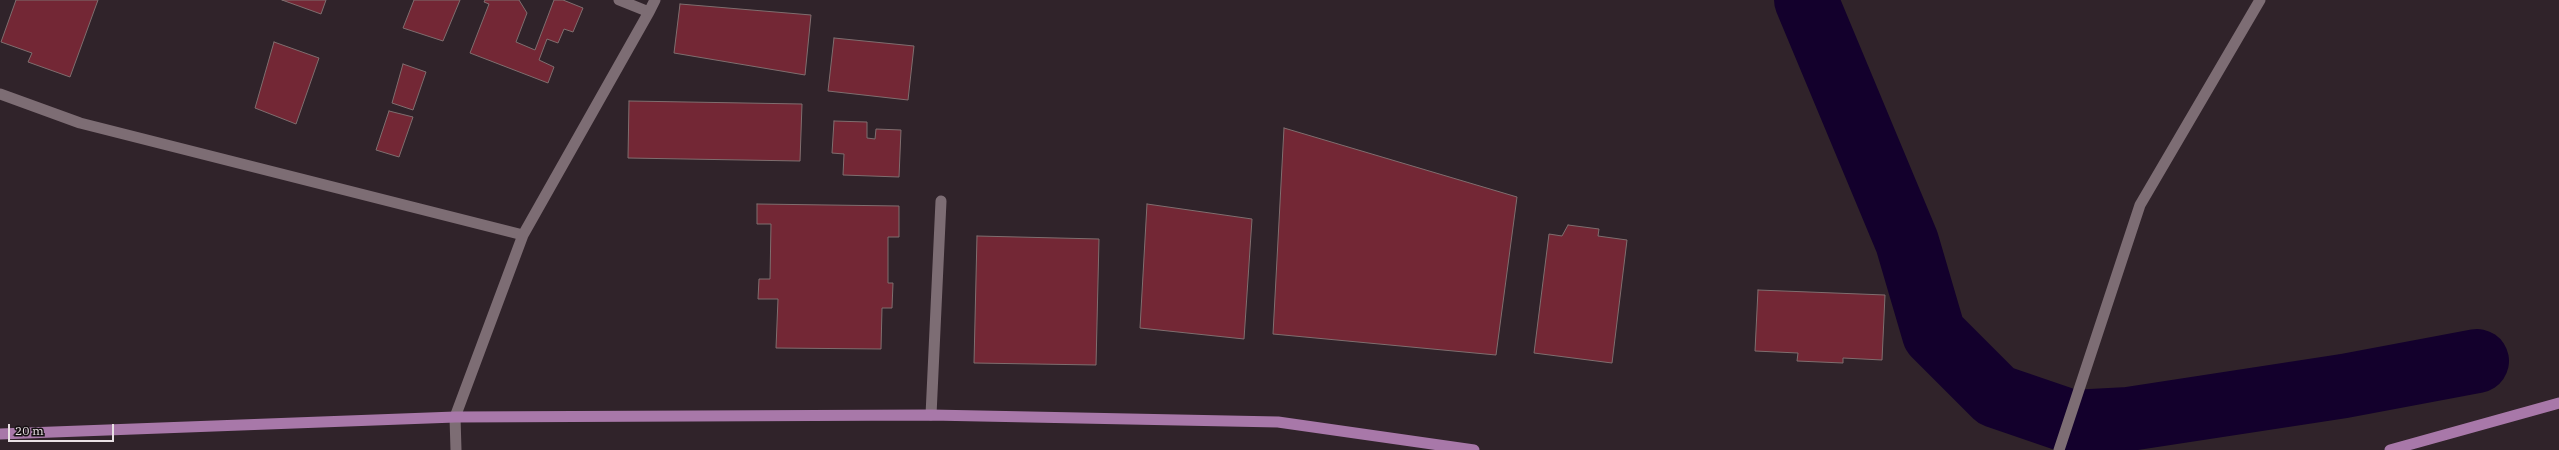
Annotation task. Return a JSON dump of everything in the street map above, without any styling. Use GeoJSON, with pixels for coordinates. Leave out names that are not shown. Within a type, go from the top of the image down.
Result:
{"type":"FeatureCollection","features":[{"type":"Feature","properties":{"kind":"main road"},"geometry":{"type":"LineString","coordinates":[[2390,450],[2559,403]]}},
{"type":"Feature","properties":{"kind":"main road"},"geometry":{"type":"LineString","coordinates":[[0,434],[455,417],[931,414],[1278,422],[1474,450]]}},
{"type":"Feature","properties":{"kind":"street"},"geometry":{"type":"LineString","coordinates":[[619,0],[649,12]]}},
{"type":"Feature","properties":{"kind":"street"},"geometry":{"type":"LineString","coordinates":[[456,450],[455,417],[523,235],[655,0]]}},
{"type":"Feature","properties":{"kind":"street"},"geometry":{"type":"LineString","coordinates":[[2059,450],[2140,205],[2260,0]]}},
{"type":"Feature","properties":{"kind":"street"},"geometry":{"type":"LineString","coordinates":[[0,94],[80,123],[523,235]]}},
{"type":"Feature","properties":{"kind":"street"},"geometry":{"type":"LineString","coordinates":[[931,414],[941,201]]}},
{"type":"Feature","properties":{"kind":"building"},"geometry":{"type":"Polygon","coordinates":[[[16,0],[98,0],[70,77],[28,62],[32,53],[1,42],[16,0]]]}},
{"type":"Feature","properties":{"kind":"building"},"geometry":{"type":"Polygon","coordinates":[[[282,0],[326,0],[321,14],[282,0]]]}},
{"type":"Feature","properties":{"kind":"building"},"geometry":{"type":"Polygon","coordinates":[[[414,0],[460,0],[443,41],[403,28],[414,0]]]}},
{"type":"Feature","properties":{"kind":"building"},"geometry":{"type":"Polygon","coordinates":[[[485,0],[519,0],[527,13],[516,42],[535,50],[554,0],[563,0],[583,8],[573,32],[564,29],[558,43],[547,39],[539,60],[554,67],[548,83],[470,53],[489,4],[484,2],[485,0]]]}},
{"type":"Feature","properties":{"kind":"building"},"geometry":{"type":"Polygon","coordinates":[[[680,4],[811,15],[805,75],[674,53],[680,4]]]}},
{"type":"Feature","properties":{"kind":"building"},"geometry":{"type":"Polygon","coordinates":[[[834,38],[914,46],[908,100],[828,91],[834,38]]]}},
{"type":"Feature","properties":{"kind":"building"},"geometry":{"type":"Polygon","coordinates":[[[274,42],[319,58],[296,124],[255,108],[274,42]]]}},
{"type":"Feature","properties":{"kind":"building"},"geometry":{"type":"Polygon","coordinates":[[[403,64],[426,72],[413,110],[392,103],[403,64]]]}},
{"type":"Feature","properties":{"kind":"building"},"geometry":{"type":"Polygon","coordinates":[[[629,101],[802,104],[800,161],[628,158],[629,101]]]}},
{"type":"Feature","properties":{"kind":"building"},"geometry":{"type":"Polygon","coordinates":[[[389,111],[413,117],[399,157],[376,150],[389,111]]]}},
{"type":"Feature","properties":{"kind":"building"},"geometry":{"type":"Polygon","coordinates":[[[834,121],[867,122],[867,138],[875,139],[876,129],[901,130],[899,177],[843,175],[844,154],[832,153],[834,121]]]}},
{"type":"Feature","properties":{"kind":"building"},"geometry":{"type":"Polygon","coordinates":[[[1284,128],[1517,197],[1496,355],[1273,334],[1284,128]]]}},
{"type":"Feature","properties":{"kind":"building"},"geometry":{"type":"Polygon","coordinates":[[[757,204],[899,206],[899,237],[888,237],[888,283],[893,283],[892,308],[882,308],[881,349],[776,348],[778,299],[758,299],[759,279],[770,279],[771,224],[757,224],[757,204]]]}},
{"type":"Feature","properties":{"kind":"building"},"geometry":{"type":"Polygon","coordinates":[[[1147,204],[1252,219],[1244,339],[1140,328],[1147,204]]]}},
{"type":"Feature","properties":{"kind":"building"},"geometry":{"type":"Polygon","coordinates":[[[1568,225],[1599,229],[1598,236],[1627,240],[1612,363],[1534,353],[1549,234],[1562,236],[1568,225]]]}},
{"type":"Feature","properties":{"kind":"building"},"geometry":{"type":"Polygon","coordinates":[[[977,236],[1099,239],[1096,365],[974,363],[977,236]]]}},
{"type":"Feature","properties":{"kind":"building"},"geometry":{"type":"Polygon","coordinates":[[[1758,290],[1885,295],[1882,360],[1843,358],[1843,363],[1797,361],[1798,353],[1755,351],[1758,290]]]}},
{"type":"Feature","properties":{"kind":"waterway"},"geometry":{"type":"LineString","coordinates":[[1806,0],[1907,242],[1934,334],[1996,396],[2072,422],[2129,419],[2344,386],[2477,361]]}}]}
